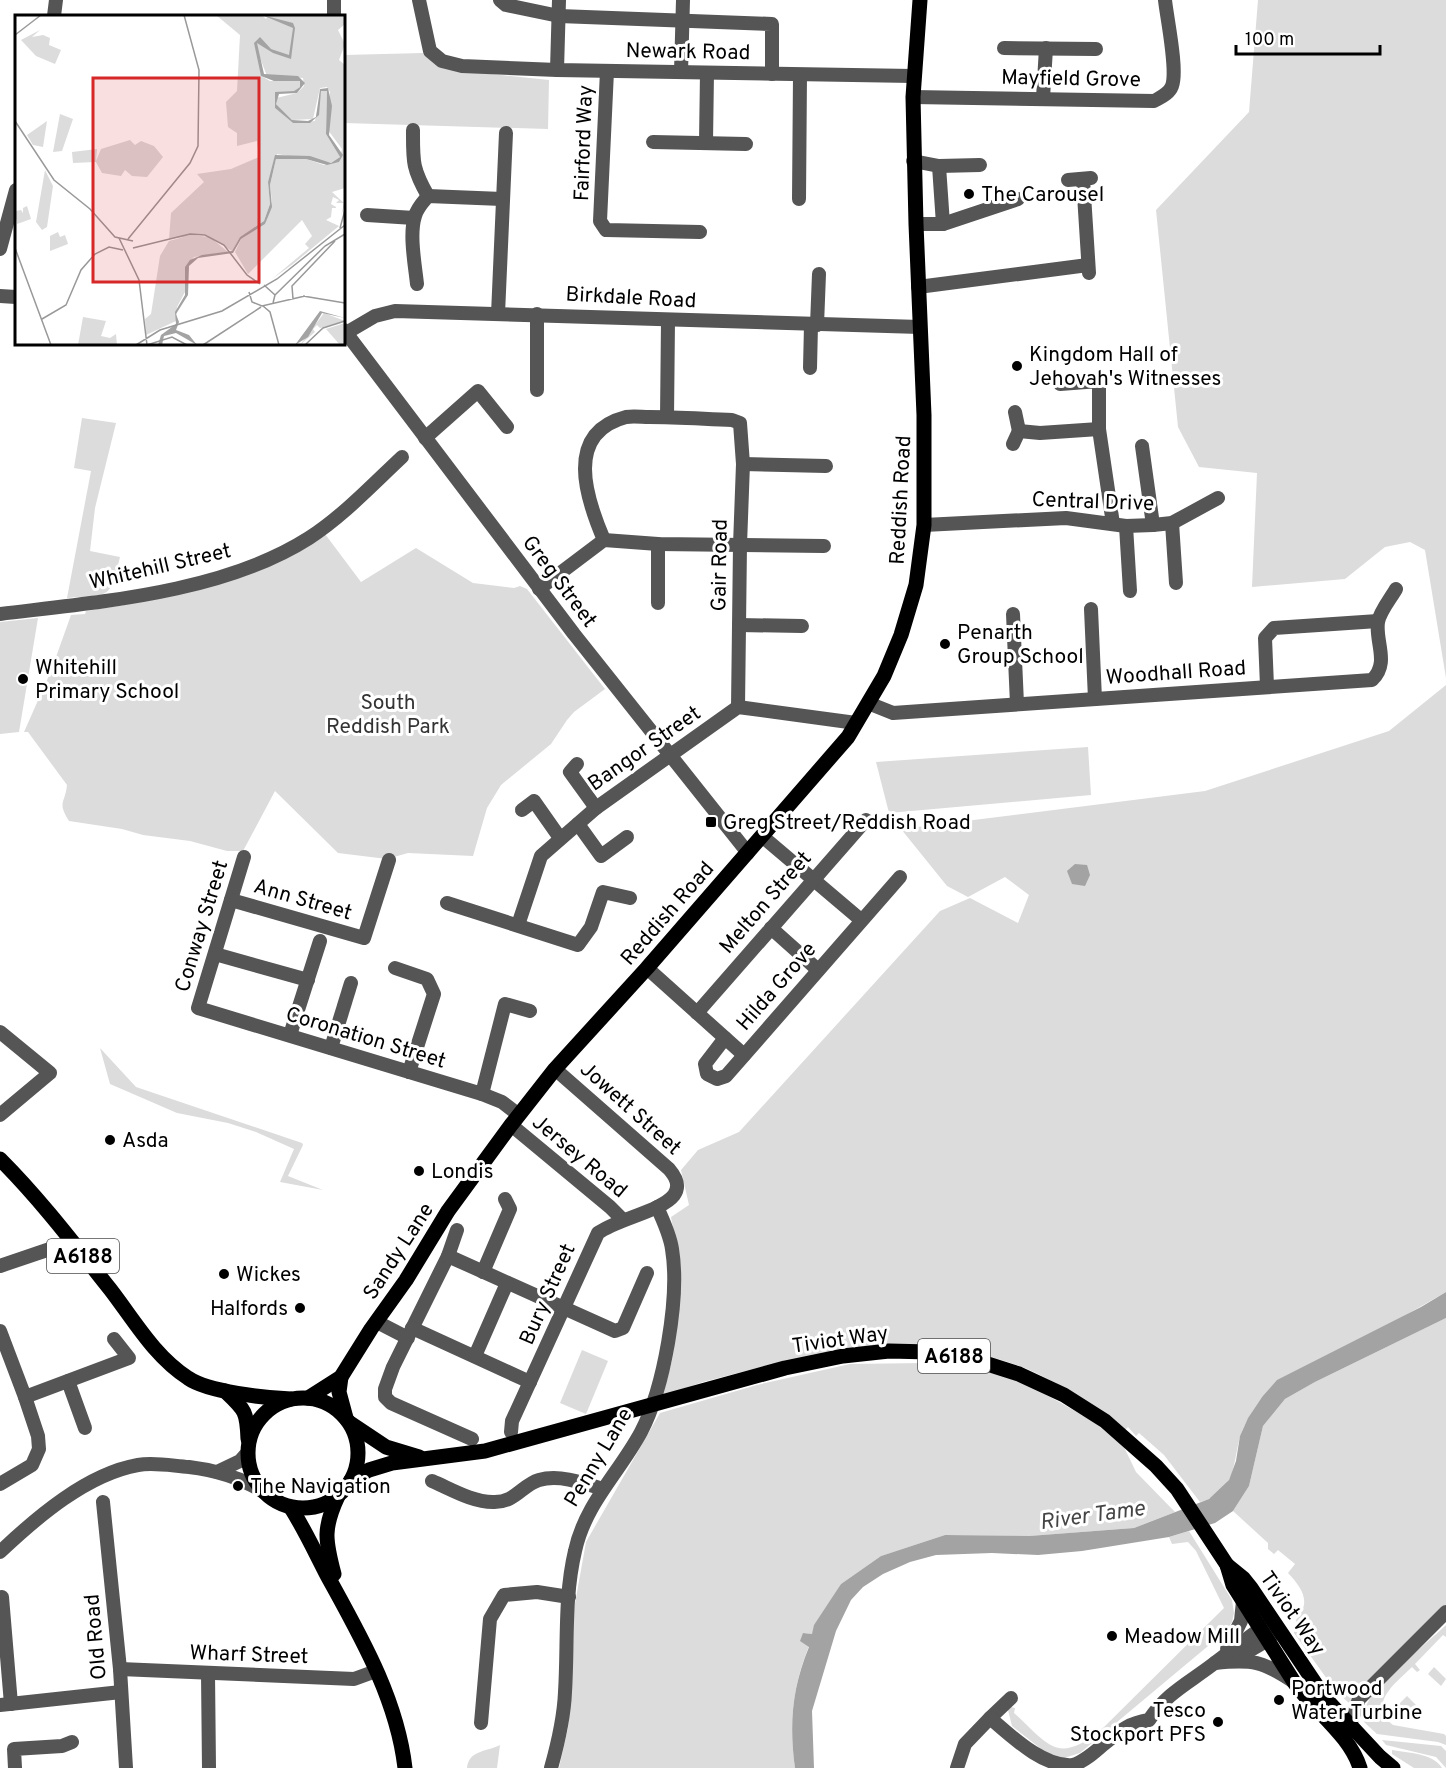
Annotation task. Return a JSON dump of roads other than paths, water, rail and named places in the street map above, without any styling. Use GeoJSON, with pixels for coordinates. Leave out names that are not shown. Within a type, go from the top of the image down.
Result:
{"type":"FeatureCollection","features":[{"type":"Feature","properties":{"kind":"main road","name":"Reddish Road"},"geometry":{"type":"LineString","coordinates":[[515,1120],[555,1069],[647,968],[848,737],[884,676],[901,635],[916,585],[924,525],[924,415],[913,162],[913,76],[920,0]]}},
{"type":"Feature","properties":{"kind":"main road","name":"Sandy Lane"},"geometry":{"type":"LineString","coordinates":[[308,1398],[341,1377],[448,1212],[515,1120]]}},
{"type":"Feature","properties":{"kind":"main road","name":"A6188"},"geometry":{"type":"LineString","coordinates":[[0,1159],[51,1216],[161,1357],[191,1380],[225,1391],[274,1399],[291,1399]]}},
{"type":"Feature","properties":{"kind":"main road","name":"Tiviot Way"},"geometry":{"type":"LineString","coordinates":[[351,1480],[369,1470],[392,1463],[485,1451],[785,1368],[843,1356],[890,1351],[930,1352],[975,1360],[1019,1374],[1064,1395],[1105,1421],[1156,1466],[1177,1489],[1227,1565],[1244,1578],[1294,1682],[1352,1750],[1360,1768]]}},
{"type":"Feature","properties":{"kind":"main road"},"geometry":{"type":"LineString","coordinates":[[340,1597],[326,1534],[329,1516],[338,1496],[351,1480],[357,1466],[358,1450],[355,1435],[341,1403],[341,1377]]}},
{"type":"Feature","properties":{"kind":"main road"},"geometry":{"type":"LineString","coordinates":[[225,1391],[243,1409],[247,1422],[248,1466],[262,1491],[273,1500],[291,1508],[308,1509],[324,1505],[338,1496]]}},
{"type":"Feature","properties":{"kind":"main road"},"geometry":{"type":"LineString","coordinates":[[248,1447],[254,1426],[264,1413],[276,1404],[291,1399],[308,1398],[323,1402],[337,1410],[347,1420]]}},
{"type":"Feature","properties":{"kind":"main road","name":"Tiviot Way"},"geometry":{"type":"LineString","coordinates":[[347,1420],[386,1447],[424,1459]]}},
{"type":"Feature","properties":{"kind":"main road"},"geometry":{"type":"LineString","coordinates":[[291,1508],[304,1527],[351,1617],[376,1671],[393,1715],[405,1768]]}},
{"type":"Feature","properties":{"kind":"main road","name":"Tiviot Way"},"geometry":{"type":"LineString","coordinates":[[1227,1565],[1233,1585],[1243,1601],[1270,1629],[1325,1698],[1393,1768]]}},
{"type":"Feature","properties":{"kind":"street"},"geometry":{"type":"LineString","coordinates":[[54,15],[56,0]]}},
{"type":"Feature","properties":{"kind":"street","name":"Newark Road"},"geometry":{"type":"LineString","coordinates":[[419,0],[430,51],[442,62],[462,66],[557,70],[913,76]]}},
{"type":"Feature","properties":{"kind":"street"},"geometry":{"type":"LineString","coordinates":[[500,0],[506,5],[559,16],[772,24],[772,74]]}},
{"type":"Feature","properties":{"kind":"street"},"geometry":{"type":"LineString","coordinates":[[557,70],[560,0]]}},
{"type":"Feature","properties":{"kind":"street"},"geometry":{"type":"LineString","coordinates":[[681,72],[683,0]]}},
{"type":"Feature","properties":{"kind":"street","name":"Mayfield Grove"},"geometry":{"type":"LineString","coordinates":[[913,97],[1154,101],[1166,95],[1172,86],[1173,71],[1165,0]]}},
{"type":"Feature","properties":{"kind":"street"},"geometry":{"type":"LineString","coordinates":[[1004,48],[1096,48]]}},
{"type":"Feature","properties":{"kind":"street"},"geometry":{"type":"LineString","coordinates":[[1043,98],[1046,48]]}},
{"type":"Feature","properties":{"kind":"street","name":"Fairford Way"},"geometry":{"type":"LineString","coordinates":[[607,71],[600,221],[606,230],[700,232]]}},
{"type":"Feature","properties":{"kind":"street"},"geometry":{"type":"LineString","coordinates":[[706,142],[707,73]]}},
{"type":"Feature","properties":{"kind":"street"},"geometry":{"type":"LineString","coordinates":[[799,199],[800,75]]}},
{"type":"Feature","properties":{"kind":"street"},"geometry":{"type":"LineString","coordinates":[[413,130],[413,165],[428,196]]}},
{"type":"Feature","properties":{"kind":"street"},"geometry":{"type":"LineString","coordinates":[[498,314],[506,133]]}},
{"type":"Feature","properties":{"kind":"street"},"geometry":{"type":"LineString","coordinates":[[653,142],[746,144]]}},
{"type":"Feature","properties":{"kind":"street"},"geometry":{"type":"LineString","coordinates":[[913,162],[939,166],[980,165]]}},
{"type":"Feature","properties":{"kind":"street"},"geometry":{"type":"LineString","coordinates":[[939,166],[943,224]]}},
{"type":"Feature","properties":{"kind":"street"},"geometry":{"type":"LineString","coordinates":[[918,287],[1088,269],[1087,179],[1068,180]]}},
{"type":"Feature","properties":{"kind":"street"},"geometry":{"type":"LineString","coordinates":[[0,249],[4,216],[15,192]]}},
{"type":"Feature","properties":{"kind":"street"},"geometry":{"type":"LineString","coordinates":[[428,196],[502,199]]}},
{"type":"Feature","properties":{"kind":"street"},"geometry":{"type":"LineString","coordinates":[[417,284],[414,218],[428,196]]}},
{"type":"Feature","properties":{"kind":"street"},"geometry":{"type":"LineString","coordinates":[[916,224],[943,224],[1018,199]]}},
{"type":"Feature","properties":{"kind":"street"},"geometry":{"type":"LineString","coordinates":[[367,215],[414,218]]}},
{"type":"Feature","properties":{"kind":"street"},"geometry":{"type":"LineString","coordinates":[[810,368],[819,274]]}},
{"type":"Feature","properties":{"kind":"street"},"geometry":{"type":"LineString","coordinates":[[0,296],[15,297]]}},
{"type":"Feature","properties":{"kind":"street","name":"Birkdale Road"},"geometry":{"type":"LineString","coordinates":[[345,331],[375,316],[395,311],[920,327]]}},
{"type":"Feature","properties":{"kind":"street"},"geometry":{"type":"LineString","coordinates":[[537,314],[537,390]]}},
{"type":"Feature","properties":{"kind":"street"},"geometry":{"type":"LineString","coordinates":[[604,540],[595,519],[585,476],[585,455],[592,437],[606,426],[627,417],[667,417],[668,321]]}},
{"type":"Feature","properties":{"kind":"street","name":"Greg Street"},"geometry":{"type":"LineString","coordinates":[[345,331],[539,589],[748,853]]}},
{"type":"Feature","properties":{"kind":"street"},"geometry":{"type":"LineString","coordinates":[[1060,384],[1099,381],[1099,429],[1120,525],[1130,591]]}},
{"type":"Feature","properties":{"kind":"street"},"geometry":{"type":"LineString","coordinates":[[425,438],[478,391],[507,427]]}},
{"type":"Feature","properties":{"kind":"street"},"geometry":{"type":"LineString","coordinates":[[1013,444],[1019,431],[1015,412]]}},
{"type":"Feature","properties":{"kind":"street","name":"Gair Road"},"geometry":{"type":"LineString","coordinates":[[667,417],[732,420],[740,423],[743,464],[738,707]]}},
{"type":"Feature","properties":{"kind":"street"},"geometry":{"type":"LineString","coordinates":[[1019,431],[1040,433],[1099,429]]}},
{"type":"Feature","properties":{"kind":"street"},"geometry":{"type":"LineString","coordinates":[[1142,446],[1153,525]]}},
{"type":"Feature","properties":{"kind":"street","name":"Whitehill Street"},"geometry":{"type":"LineString","coordinates":[[0,614],[81,606],[153,593],[223,576],[274,556],[309,538],[337,517],[402,458]]}},
{"type":"Feature","properties":{"kind":"street"},"geometry":{"type":"LineString","coordinates":[[743,464],[826,466]]}},
{"type":"Feature","properties":{"kind":"street","name":"Central Drive"},"geometry":{"type":"LineString","coordinates":[[924,525],[1066,518],[1120,525],[1153,525],[1172,523],[1218,498]]}},
{"type":"Feature","properties":{"kind":"street"},"geometry":{"type":"LineString","coordinates":[[1172,523],[1176,583]]}},
{"type":"Feature","properties":{"kind":"street"},"geometry":{"type":"LineString","coordinates":[[539,589],[604,540],[658,544],[824,546]]}},
{"type":"Feature","properties":{"kind":"street"},"geometry":{"type":"LineString","coordinates":[[658,544],[658,603]]}},
{"type":"Feature","properties":{"kind":"street"},"geometry":{"type":"LineString","coordinates":[[1267,686],[1265,638],[1274,628],[1378,621],[1396,589]]}},
{"type":"Feature","properties":{"kind":"street"},"geometry":{"type":"LineString","coordinates":[[1091,609],[1095,699]]}},
{"type":"Feature","properties":{"kind":"street"},"geometry":{"type":"LineString","coordinates":[[1013,614],[1017,704]]}},
{"type":"Feature","properties":{"kind":"street","name":"Woodhall Road"},"geometry":{"type":"LineString","coordinates":[[868,703],[893,713],[1372,680],[1379,674],[1381,664],[1378,621]]}},
{"type":"Feature","properties":{"kind":"street"},"geometry":{"type":"LineString","coordinates":[[739,625],[802,626]]}},
{"type":"Feature","properties":{"kind":"street"},"geometry":{"type":"LineString","coordinates":[[738,707],[856,723]]}},
{"type":"Feature","properties":{"kind":"street","name":"Bangor Street"},"geometry":{"type":"LineString","coordinates":[[518,926],[541,856],[596,808],[738,707]]}},
{"type":"Feature","properties":{"kind":"street"},"geometry":{"type":"LineString","coordinates":[[577,764],[570,772],[596,808]]}},
{"type":"Feature","properties":{"kind":"street"},"geometry":{"type":"LineString","coordinates":[[522,810],[534,801],[560,838]]}},
{"type":"Feature","properties":{"kind":"street","name":"Melton Street"},"geometry":{"type":"LineString","coordinates":[[697,1013],[866,820]]}},
{"type":"Feature","properties":{"kind":"street"},"geometry":{"type":"LineString","coordinates":[[578,824],[601,856],[627,837]]}},
{"type":"Feature","properties":{"kind":"street"},"geometry":{"type":"LineString","coordinates":[[762,836],[861,920]]}},
{"type":"Feature","properties":{"kind":"street","name":"Conway Street"},"geometry":{"type":"LineString","coordinates":[[198,1008],[244,857]]}},
{"type":"Feature","properties":{"kind":"street","name":"Ann Street"},"geometry":{"type":"LineString","coordinates":[[231,900],[364,938],[389,860]]}},
{"type":"Feature","properties":{"kind":"street","name":"Hilda Grove"},"geometry":{"type":"LineString","coordinates":[[725,1038],[705,1064],[707,1074],[717,1078],[726,1076],[900,877]]}},
{"type":"Feature","properties":{"kind":"street"},"geometry":{"type":"LineString","coordinates":[[447,903],[578,945],[591,927],[603,892],[630,898]]}},
{"type":"Feature","properties":{"kind":"street"},"geometry":{"type":"LineString","coordinates":[[771,928],[818,970]]}},
{"type":"Feature","properties":{"kind":"street"},"geometry":{"type":"LineString","coordinates":[[290,1035],[320,941]]}},
{"type":"Feature","properties":{"kind":"street"},"geometry":{"type":"LineString","coordinates":[[215,954],[308,980]]}},
{"type":"Feature","properties":{"kind":"street"},"geometry":{"type":"LineString","coordinates":[[395,968],[427,979],[434,994],[409,1072]]}},
{"type":"Feature","properties":{"kind":"street"},"geometry":{"type":"LineString","coordinates":[[647,968],[744,1055]]}},
{"type":"Feature","properties":{"kind":"street"},"geometry":{"type":"LineString","coordinates":[[331,1048],[351,983]]}},
{"type":"Feature","properties":{"kind":"street"},"geometry":{"type":"LineString","coordinates":[[482,1094],[506,1004],[530,1011]]}},
{"type":"Feature","properties":{"kind":"street","name":"Coronation Street"},"geometry":{"type":"LineString","coordinates":[[198,1008],[482,1094],[502,1102],[515,1120]]}},
{"type":"Feature","properties":{"kind":"street"},"geometry":{"type":"LineString","coordinates":[[0,1032],[50,1073],[0,1115]]}},
{"type":"Feature","properties":{"kind":"street","name":"Jowett Street"},"geometry":{"type":"LineString","coordinates":[[555,1069],[669,1169],[676,1178],[677,1188],[674,1196],[657,1207]]}},
{"type":"Feature","properties":{"kind":"street","name":"Jersey Road"},"geometry":{"type":"LineString","coordinates":[[515,1120],[622,1220]]}},
{"type":"Feature","properties":{"kind":"street"},"geometry":{"type":"LineString","coordinates":[[483,1272],[510,1209],[506,1199]]}},
{"type":"Feature","properties":{"kind":"street","name":"Bury Street"},"geometry":{"type":"LineString","coordinates":[[511,1432],[512,1421],[598,1233],[622,1220],[657,1207]]}},
{"type":"Feature","properties":{"kind":"street","name":"Penny Lane"},"geometry":{"type":"LineString","coordinates":[[551,1768],[561,1736],[569,1597],[574,1553],[581,1528],[640,1432],[660,1384],[671,1314],[673,1267],[669,1235],[657,1207]]}},
{"type":"Feature","properties":{"kind":"street","name":"Sandy Lane"},"geometry":{"type":"LineString","coordinates":[[457,1230],[448,1256],[385,1389],[385,1397],[391,1403],[472,1439]]}},
{"type":"Feature","properties":{"kind":"street"},"geometry":{"type":"LineString","coordinates":[[0,1266],[50,1249]]}},
{"type":"Feature","properties":{"kind":"street"},"geometry":{"type":"LineString","coordinates":[[448,1256],[615,1331],[623,1328],[647,1274]]}},
{"type":"Feature","properties":{"kind":"street"},"geometry":{"type":"LineString","coordinates":[[475,1356],[507,1283]]}},
{"type":"Feature","properties":{"kind":"street","name":"Sandy Lane"},"geometry":{"type":"LineString","coordinates":[[377,1322],[410,1333]]}},
{"type":"Feature","properties":{"kind":"street"},"geometry":{"type":"LineString","coordinates":[[0,1331],[38,1436],[39,1449],[32,1465],[0,1484]]}},
{"type":"Feature","properties":{"kind":"street"},"geometry":{"type":"LineString","coordinates":[[410,1333],[475,1356],[530,1382]]}},
{"type":"Feature","properties":{"kind":"street"},"geometry":{"type":"LineString","coordinates":[[25,1398],[68,1381],[132,1362],[114,1339]]}},
{"type":"Feature","properties":{"kind":"street"},"geometry":{"type":"LineString","coordinates":[[68,1381],[86,1428]]}},
{"type":"Feature","properties":{"kind":"street"},"geometry":{"type":"LineString","coordinates":[[217,1472],[240,1461],[248,1447]]}},
{"type":"Feature","properties":{"kind":"street"},"geometry":{"type":"LineString","coordinates":[[0,1552],[20,1533],[76,1491],[109,1473],[140,1465],[166,1465],[217,1472],[244,1480],[262,1491]]}},
{"type":"Feature","properties":{"kind":"street"},"geometry":{"type":"LineString","coordinates":[[432,1480],[476,1500],[496,1502],[514,1497],[537,1480],[551,1478],[575,1481],[603,1489]]}},
{"type":"Feature","properties":{"kind":"street","name":"Old Road"},"geometry":{"type":"LineString","coordinates":[[103,1502],[120,1669],[126,1768]]}},
{"type":"Feature","properties":{"kind":"street"},"geometry":{"type":"LineString","coordinates":[[481,1723],[490,1619],[504,1594],[537,1592],[569,1597]]}},
{"type":"Feature","properties":{"kind":"street"},"geometry":{"type":"LineString","coordinates":[[2,1597],[5,1705],[121,1692]]}},
{"type":"Feature","properties":{"kind":"street"},"geometry":{"type":"LineString","coordinates":[[1223,1660],[1241,1621],[1243,1601]]}},
{"type":"Feature","properties":{"kind":"street"},"geometry":{"type":"LineString","coordinates":[[1350,1725],[1359,1699],[1446,1611]]}},
{"type":"Feature","properties":{"kind":"street"},"geometry":{"type":"LineString","coordinates":[[990,1718],[1045,1762],[1056,1766],[1075,1764],[1084,1760],[1130,1724],[1149,1720],[1164,1700],[1270,1629]]}},
{"type":"Feature","properties":{"kind":"street"},"geometry":{"type":"LineString","coordinates":[[1223,1660],[1267,1665],[1294,1682]]}},
{"type":"Feature","properties":{"kind":"street","name":"Wharf Street"},"geometry":{"type":"LineString","coordinates":[[120,1669],[354,1679],[376,1671]]}},
{"type":"Feature","properties":{"kind":"street"},"geometry":{"type":"LineString","coordinates":[[208,1674],[208,1768]]}},
{"type":"Feature","properties":{"kind":"street"},"geometry":{"type":"LineString","coordinates":[[957,1768],[965,1744],[1011,1698]]}},
{"type":"Feature","properties":{"kind":"street"},"geometry":{"type":"LineString","coordinates":[[15,1768],[14,1749],[62,1746],[72,1742]]}},
{"type":"Feature","properties":{"kind":"place","name":"The Carousel"},"geometry":{"type":"Point","coordinates":[969,194]}},
{"type":"Feature","properties":{"kind":"place","name":"Kingdom Hall of Jehovah's Witnesses"},"geometry":{"type":"Point","coordinates":[1017,366]}},
{"type":"Feature","properties":{"kind":"place","name":"Penarth Group School"},"geometry":{"type":"Point","coordinates":[945,644]}},
{"type":"Feature","properties":{"kind":"place","name":"Whitehill Primary School"},"geometry":{"type":"Point","coordinates":[23,679]}},
{"type":"Feature","properties":{"kind":"place","name":"Greg Street/Reddish Road"},"geometry":{"type":"Point","coordinates":[711,822]}},
{"type":"Feature","properties":{"kind":"place","name":"Asda"},"geometry":{"type":"Point","coordinates":[110,1140]}},
{"type":"Feature","properties":{"kind":"place","name":"Londis"},"geometry":{"type":"Point","coordinates":[419,1171]}},
{"type":"Feature","properties":{"kind":"place","name":"Wickes"},"geometry":{"type":"Point","coordinates":[224,1274]}},
{"type":"Feature","properties":{"kind":"place","name":"Halfords"},"geometry":{"type":"Point","coordinates":[300,1308]}},
{"type":"Feature","properties":{"kind":"place","name":"The Navigation"},"geometry":{"type":"Point","coordinates":[238,1486]}},
{"type":"Feature","properties":{"kind":"place","name":"Meadow Mill"},"geometry":{"type":"Point","coordinates":[1112,1636]}},
{"type":"Feature","properties":{"kind":"place","name":"Portwood Water Turbine"},"geometry":{"type":"Point","coordinates":[1279,1700]}},
{"type":"Feature","properties":{"kind":"place","name":"Tesco Stockport PFS"},"geometry":{"type":"Point","coordinates":[1218,1722]}},
{"type":"Feature","properties":{"kind":"park label","name":"South Reddish Park"},"geometry":{"type":"Point","coordinates":[388,714]}},
{"type":"Feature","properties":{"kind":"water label","name":"River Tame"},"geometry":{"type":"Point","coordinates":[1092,1514]}}]}
